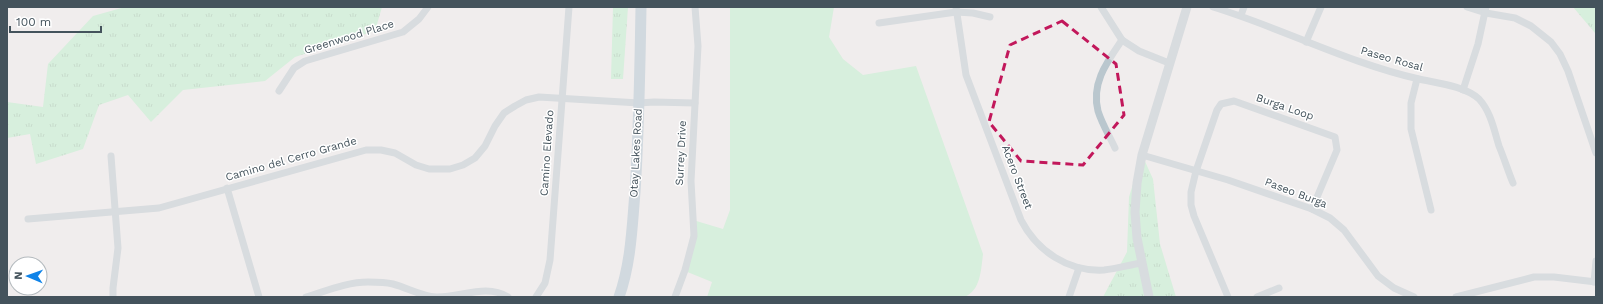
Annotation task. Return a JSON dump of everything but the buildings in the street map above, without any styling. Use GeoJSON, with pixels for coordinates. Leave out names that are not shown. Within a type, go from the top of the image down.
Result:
{"type":"FeatureCollection","features":[{"type":"Feature","properties":{"kind":"main road","name":"Otay Lakes Road"},"geometry":{"type":"LineString","coordinates":[[619,297],[628,265],[632,238],[639,103],[641,7]]}},
{"type":"Feature","properties":{"kind":"street","name":"Greenwood Place"},"geometry":{"type":"LineString","coordinates":[[279,91],[294,68],[305,61],[403,32],[419,19],[428,7]]}},
{"type":"Feature","properties":{"kind":"street","name":"Camino Elevado"},"geometry":{"type":"LineString","coordinates":[[536,297],[545,282],[549,268],[569,7]]}},
{"type":"Feature","properties":{"kind":"street","name":"Surrey Drive"},"geometry":{"type":"LineString","coordinates":[[674,297],[685,270],[694,236],[690,181],[698,46],[695,7]]}},
{"type":"Feature","properties":{"kind":"street"},"geometry":{"type":"LineString","coordinates":[[1102,7],[1122,40],[1139,52],[1169,63]]}},
{"type":"Feature","properties":{"kind":"street"},"geometry":{"type":"LineString","coordinates":[[1148,297],[1137,238],[1135,212],[1137,184],[1142,155],[1187,7]]}},
{"type":"Feature","properties":{"kind":"street","name":"Paseo Rosal"},"geometry":{"type":"LineString","coordinates":[[1213,7],[1241,15],[1306,42],[1353,59],[1417,79],[1463,90],[1477,98],[1485,108],[1494,126],[1513,183]]}},
{"type":"Feature","properties":{"kind":"street"},"geometry":{"type":"LineString","coordinates":[[1241,15],[1244,7]]}},
{"type":"Feature","properties":{"kind":"street"},"geometry":{"type":"LineString","coordinates":[[1306,42],[1321,7]]}},
{"type":"Feature","properties":{"kind":"street"},"geometry":{"type":"LineString","coordinates":[[1467,7],[1486,10],[1515,18],[1539,31],[1556,48],[1568,71],[1596,153]]}},
{"type":"Feature","properties":{"kind":"street"},"geometry":{"type":"LineString","coordinates":[[879,23],[956,10],[990,17]]}},
{"type":"Feature","properties":{"kind":"street","name":"Acero Street"},"geometry":{"type":"LineString","coordinates":[[956,10],[966,75],[1021,220],[1030,235],[1041,248],[1060,260],[1079,268],[1104,270],[1141,263]]}},
{"type":"Feature","properties":{"kind":"street"},"geometry":{"type":"LineString","coordinates":[[1463,90],[1478,44],[1486,10]]}},
{"type":"Feature","properties":{"kind":"street"},"geometry":{"type":"LineString","coordinates":[[1115,148],[1098,112],[1096,92],[1098,80],[1104,67],[1122,40]]}},
{"type":"Feature","properties":{"kind":"street"},"geometry":{"type":"LineString","coordinates":[[1417,79],[1412,103],[1411,129],[1431,210]]}},
{"type":"Feature","properties":{"kind":"street","name":"Camino del Cerro Grande"},"geometry":{"type":"LineString","coordinates":[[28,219],[159,208],[366,150],[381,150],[395,153],[416,165],[429,169],[443,170],[456,167],[475,158],[485,146],[495,126],[504,113],[520,103],[532,98],[562,98],[639,103],[695,103]]}},
{"type":"Feature","properties":{"kind":"street","name":"Burga Loop"},"geometry":{"type":"LineString","coordinates":[[1196,171],[1217,110],[1221,104],[1230,101],[1243,104],[1335,137],[1337,150],[1312,209]]}},
{"type":"Feature","properties":{"kind":"street","name":"Paseo Burga"},"geometry":{"type":"LineString","coordinates":[[1142,155],[1312,209],[1330,218],[1341,227],[1378,276],[1405,296],[1414,297]]}},
{"type":"Feature","properties":{"kind":"street"},"geometry":{"type":"LineString","coordinates":[[111,156],[118,248],[114,297]]}},
{"type":"Feature","properties":{"kind":"street"},"geometry":{"type":"LineString","coordinates":[[1196,171],[1191,192],[1192,211],[1228,297]]}},
{"type":"Feature","properties":{"kind":"street"},"geometry":{"type":"LineString","coordinates":[[227,188],[259,297]]}},
{"type":"Feature","properties":{"kind":"street"},"geometry":{"type":"LineString","coordinates":[[1456,297],[1534,277],[1554,277],[1595,282],[1596,261]]}},
{"type":"Feature","properties":{"kind":"street"},"geometry":{"type":"LineString","coordinates":[[1069,297],[1079,268]]}},
{"type":"Feature","properties":{"kind":"street"},"geometry":{"type":"LineString","coordinates":[[306,297],[357,283],[367,282],[391,284],[415,293],[435,297],[456,296],[480,291],[504,294],[508,297]]}},
{"type":"Feature","properties":{"kind":"street"},"geometry":{"type":"LineString","coordinates":[[1257,297],[1279,288]]}},
{"type":"Feature","properties":{"kind":"highlighted area"},"geometry":{"type":"Polygon","coordinates":[[[1062,21],[1116,64],[1124,115],[1083,165],[1021,161],[989,122],[1010,45],[1062,21]]]}},
{"type":"Feature","properties":{"kind":"green space"},"geometry":{"type":"Polygon","coordinates":[[[125,7],[382,7],[375,31],[295,57],[265,81],[183,90],[151,122],[128,95],[99,105],[83,149],[36,164],[30,134],[7,138],[7,102],[43,107],[48,64],[93,16],[125,7]]]}},
{"type":"Feature","properties":{"kind":"green space"},"geometry":{"type":"Polygon","coordinates":[[[613,7],[628,7],[623,79],[611,79],[613,7]]]}},
{"type":"Feature","properties":{"kind":"green space"},"geometry":{"type":"Polygon","coordinates":[[[730,7],[834,7],[829,37],[843,59],[863,75],[916,66],[983,254],[981,273],[977,285],[970,294],[964,297],[707,297],[712,282],[685,271],[693,220],[723,229],[730,210],[730,7]]]}},
{"type":"Feature","properties":{"kind":"green space"},"geometry":{"type":"Polygon","coordinates":[[[1573,7],[1596,7],[1596,37],[1595,33],[1573,7]]]}},
{"type":"Feature","properties":{"kind":"green space"},"geometry":{"type":"Polygon","coordinates":[[[1142,155],[1153,179],[1160,244],[1176,297],[1103,297],[1127,252],[1129,197],[1142,155]]]}}]}
